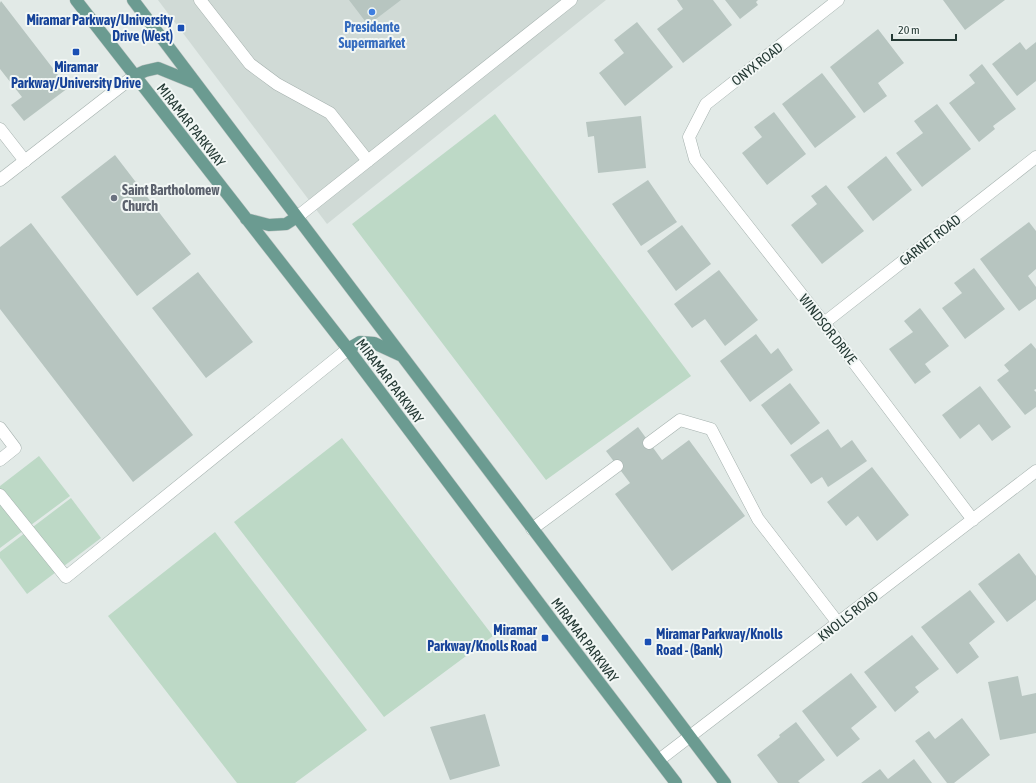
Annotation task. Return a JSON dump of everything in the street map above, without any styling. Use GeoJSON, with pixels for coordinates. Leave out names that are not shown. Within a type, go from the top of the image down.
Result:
{"type":"FeatureCollection","features":[{"type":"Feature","properties":{"kind":"main road","name":"MIRAMAR PARKWAY"},"geometry":{"type":"LineString","coordinates":[[76,0],[348,350],[676,783]]}},
{"type":"Feature","properties":{"kind":"main road","name":"MIRAMAR PARKWAY"},"geometry":{"type":"LineString","coordinates":[[132,0],[725,783]]}},
{"type":"Feature","properties":{"kind":"main road"},"geometry":{"type":"LineString","coordinates":[[134,76],[145,71],[158,68],[196,84]]}},
{"type":"Feature","properties":{"kind":"main road"},"geometry":{"type":"LineString","coordinates":[[246,219],[269,225],[286,224],[297,217]]}},
{"type":"Feature","properties":{"kind":"main road"},"geometry":{"type":"LineString","coordinates":[[348,350],[360,342],[374,343],[401,356]]}},
{"type":"Feature","properties":{"kind":"street"},"geometry":{"type":"LineString","coordinates":[[200,0],[250,64],[277,84],[330,113],[368,161]]}},
{"type":"Feature","properties":{"kind":"street"},"geometry":{"type":"LineString","coordinates":[[297,217],[571,0]]}},
{"type":"Feature","properties":{"kind":"street","name":"ONYX ROAD"},"geometry":{"type":"LineString","coordinates":[[688,137],[706,104],[838,0]]}},
{"type":"Feature","properties":{"kind":"street"},"geometry":{"type":"LineString","coordinates":[[0,180],[134,76]]}},
{"type":"Feature","properties":{"kind":"street"},"geometry":{"type":"LineString","coordinates":[[0,130],[25,161]]}},
{"type":"Feature","properties":{"kind":"street","name":"WINDSOR DRIVE"},"geometry":{"type":"LineString","coordinates":[[688,137],[695,159],[824,323],[973,520]]}},
{"type":"Feature","properties":{"kind":"street","name":"GARNET ROAD"},"geometry":{"type":"LineString","coordinates":[[824,323],[1036,157]]}},
{"type":"Feature","properties":{"kind":"street"},"geometry":{"type":"LineString","coordinates":[[0,495],[66,577],[348,350]]}},
{"type":"Feature","properties":{"kind":"street"},"geometry":{"type":"LineString","coordinates":[[649,443],[680,420],[710,429],[758,519],[838,623]]}},
{"type":"Feature","properties":{"kind":"street"},"geometry":{"type":"LineString","coordinates":[[0,428],[15,448],[0,460]]}},
{"type":"Feature","properties":{"kind":"street"},"geometry":{"type":"LineString","coordinates":[[532,529],[618,466]]}},
{"type":"Feature","properties":{"kind":"street","name":"KNOLLS ROAD"},"geometry":{"type":"LineString","coordinates":[[658,760],[1036,471]]}},
{"type":"Feature","properties":{"kind":"shaded area"},"geometry":{"type":"Polygon","coordinates":[[[158,0],[606,0],[327,224],[158,0]]]}},
{"type":"Feature","properties":{"kind":"green space"},"geometry":{"type":"Polygon","coordinates":[[[495,114],[691,376],[546,480],[352,224],[495,114]]]}},
{"type":"Feature","properties":{"kind":"green space"},"geometry":{"type":"Polygon","coordinates":[[[342,438],[493,636],[384,717],[234,522],[342,438]]]}},
{"type":"Feature","properties":{"kind":"green space"},"geometry":{"type":"Polygon","coordinates":[[[39,456],[70,496],[0,548],[0,486],[39,456]]]}},
{"type":"Feature","properties":{"kind":"green space"},"geometry":{"type":"Polygon","coordinates":[[[71,498],[101,538],[27,594],[0,558],[0,552],[71,498]]]}},
{"type":"Feature","properties":{"kind":"green space"},"geometry":{"type":"Polygon","coordinates":[[[215,532],[367,730],[295,783],[237,783],[108,616],[215,532]]]}},
{"type":"Feature","properties":{"kind":"building","name":"Presidente Supermarket"},"geometry":{"type":"Polygon","coordinates":[[[349,0],[401,0],[368,25],[349,0]]]}},
{"type":"Feature","properties":{"kind":"building"},"geometry":{"type":"Polygon","coordinates":[[[677,0],[713,0],[732,25],[683,63],[657,29],[683,9],[677,0]]]}},
{"type":"Feature","properties":{"kind":"building"},"geometry":{"type":"Polygon","coordinates":[[[725,0],[758,0],[756,2],[758,5],[740,19],[725,0]]]}},
{"type":"Feature","properties":{"kind":"building"},"geometry":{"type":"Polygon","coordinates":[[[943,0],[1005,0],[965,30],[943,0]]]}},
{"type":"Feature","properties":{"kind":"building"},"geometry":{"type":"Polygon","coordinates":[[[1,1],[68,88],[24,121],[11,105],[22,97],[0,69],[1,1]]]}},
{"type":"Feature","properties":{"kind":"building"},"geometry":{"type":"Polygon","coordinates":[[[637,22],[673,67],[625,106],[599,73],[624,53],[614,40],[637,22]]]}},
{"type":"Feature","properties":{"kind":"building"},"geometry":{"type":"Polygon","coordinates":[[[878,29],[904,63],[878,83],[887,96],[864,113],[830,67],[878,29]]]}},
{"type":"Feature","properties":{"kind":"building"},"geometry":{"type":"Polygon","coordinates":[[[1020,42],[1026,50],[1036,42],[1036,81],[1017,96],[992,64],[1020,42]]]}},
{"type":"Feature","properties":{"kind":"building"},"geometry":{"type":"Polygon","coordinates":[[[982,64],[1016,109],[993,126],[995,129],[979,142],[949,103],[975,83],[969,75],[982,64]]]}},
{"type":"Feature","properties":{"kind":"building"},"geometry":{"type":"Polygon","coordinates":[[[822,73],[856,117],[815,148],[782,104],[822,73]]]}},
{"type":"Feature","properties":{"kind":"building"},"geometry":{"type":"Polygon","coordinates":[[[937,104],[971,149],[922,187],[896,153],[923,133],[914,121],[937,104]]]}},
{"type":"Feature","properties":{"kind":"building"},"geometry":{"type":"Polygon","coordinates":[[[774,112],[806,154],[767,185],[742,153],[762,137],[754,127],[774,112]]]}},
{"type":"Feature","properties":{"kind":"building"},"geometry":{"type":"Polygon","coordinates":[[[641,116],[646,168],[598,173],[594,136],[588,137],[586,122],[641,116]]]}},
{"type":"Feature","properties":{"kind":"building"},"geometry":{"type":"Polygon","coordinates":[[[115,155],[191,254],[137,296],[61,197],[115,155]]]}},
{"type":"Feature","properties":{"kind":"building"},"geometry":{"type":"Polygon","coordinates":[[[886,156],[912,190],[873,221],[847,187],[886,156]]]}},
{"type":"Feature","properties":{"kind":"building"},"geometry":{"type":"Polygon","coordinates":[[[648,180],[677,222],[641,246],[612,204],[648,180]]]}},
{"type":"Feature","properties":{"kind":"building"},"geometry":{"type":"Polygon","coordinates":[[[826,185],[864,231],[822,264],[791,225],[817,204],[811,196],[826,185]]]}},
{"type":"Feature","properties":{"kind":"building"},"geometry":{"type":"Polygon","coordinates":[[[1029,222],[1036,231],[1036,269],[1028,276],[1036,287],[1036,299],[1019,311],[980,259],[1029,222]]]}},
{"type":"Feature","properties":{"kind":"building"},"geometry":{"type":"Polygon","coordinates":[[[31,223],[193,435],[133,482],[0,309],[0,247],[31,223]]]}},
{"type":"Feature","properties":{"kind":"building"},"geometry":{"type":"Polygon","coordinates":[[[682,225],[711,264],[676,291],[647,251],[682,225]]]}},
{"type":"Feature","properties":{"kind":"building"},"geometry":{"type":"Polygon","coordinates":[[[974,268],[1005,309],[965,339],[942,308],[962,293],[954,283],[974,268]]]}},
{"type":"Feature","properties":{"kind":"building"},"geometry":{"type":"Polygon","coordinates":[[[719,270],[758,320],[725,346],[705,319],[692,328],[674,304],[719,270]]]}},
{"type":"Feature","properties":{"kind":"building"},"geometry":{"type":"Polygon","coordinates":[[[198,272],[253,342],[206,378],[152,308],[198,272]]]}},
{"type":"Feature","properties":{"kind":"building"},"geometry":{"type":"Polygon","coordinates":[[[920,308],[949,346],[925,364],[931,372],[915,384],[889,349],[913,332],[904,321],[920,308]]]}},
{"type":"Feature","properties":{"kind":"building"},"geometry":{"type":"Polygon","coordinates":[[[756,334],[771,354],[778,348],[793,370],[750,402],[720,361],[756,334]]]}},
{"type":"Feature","properties":{"kind":"building"},"geometry":{"type":"Polygon","coordinates":[[[1031,343],[1036,349],[1036,389],[1034,390],[1036,392],[1036,407],[1025,415],[997,380],[1009,371],[1004,365],[1031,343]]]}},
{"type":"Feature","properties":{"kind":"building"},"geometry":{"type":"Polygon","coordinates":[[[790,383],[820,423],[791,445],[761,405],[790,383]]]}},
{"type":"Feature","properties":{"kind":"building"},"geometry":{"type":"Polygon","coordinates":[[[980,386],[1011,427],[992,441],[979,424],[960,439],[942,415],[980,386]]]}},
{"type":"Feature","properties":{"kind":"building"},"geometry":{"type":"Polygon","coordinates":[[[638,427],[662,460],[689,440],[745,516],[672,571],[615,494],[630,483],[606,451],[638,427]]]}},
{"type":"Feature","properties":{"kind":"building"},"geometry":{"type":"Polygon","coordinates":[[[828,429],[841,448],[852,440],[867,461],[828,487],[822,477],[811,484],[790,455],[828,429]]]}},
{"type":"Feature","properties":{"kind":"building"},"geometry":{"type":"Polygon","coordinates":[[[872,467],[909,515],[877,541],[858,516],[846,526],[827,502],[872,467]]]}},
{"type":"Feature","properties":{"kind":"building"},"geometry":{"type":"Polygon","coordinates":[[[1019,553],[1036,576],[1036,600],[1007,622],[978,584],[1019,553]]]}},
{"type":"Feature","properties":{"kind":"building"},"geometry":{"type":"Polygon","coordinates":[[[970,590],[995,622],[969,643],[979,657],[957,674],[921,627],[970,590]]]}},
{"type":"Feature","properties":{"kind":"building"},"geometry":{"type":"Polygon","coordinates":[[[912,635],[939,669],[915,687],[919,692],[895,712],[864,672],[912,635]]]}},
{"type":"Feature","properties":{"kind":"building"},"geometry":{"type":"Polygon","coordinates":[[[851,673],[877,707],[851,728],[860,739],[837,757],[802,711],[851,673]]]}},
{"type":"Feature","properties":{"kind":"building"},"geometry":{"type":"Polygon","coordinates":[[[1018,676],[1022,696],[1036,693],[1036,733],[1000,740],[988,682],[1018,676]]]}},
{"type":"Feature","properties":{"kind":"building"},"geometry":{"type":"Polygon","coordinates":[[[485,714],[500,766],[450,780],[430,727],[485,714]]]}},
{"type":"Feature","properties":{"kind":"building"},"geometry":{"type":"Polygon","coordinates":[[[962,718],[990,755],[954,783],[947,783],[915,741],[929,731],[935,739],[962,718]]]}},
{"type":"Feature","properties":{"kind":"building"},"geometry":{"type":"Polygon","coordinates":[[[796,722],[825,760],[798,781],[800,783],[778,783],[757,755],[796,722]]]}},
{"type":"Feature","properties":{"kind":"building"},"geometry":{"type":"Polygon","coordinates":[[[914,759],[932,783],[861,783],[880,769],[888,779],[914,759]]]}},
{"type":"Feature","properties":{"kind":"place","name":"Presidente Supermarket"},"geometry":{"type":"Point","coordinates":[372,12]}},
{"type":"Feature","properties":{"kind":"place","name":"Miramar Parkway/University Drive (West)"},"geometry":{"type":"Point","coordinates":[181,28]}},
{"type":"Feature","properties":{"kind":"place","name":"Miramar Parkway/University Drive"},"geometry":{"type":"Point","coordinates":[76,52]}},
{"type":"Feature","properties":{"kind":"place","name":"Saint Bartholomew Church"},"geometry":{"type":"Point","coordinates":[114,198]}},
{"type":"Feature","properties":{"kind":"place","name":"Miramar Parkway/Knolls Road"},"geometry":{"type":"Point","coordinates":[545,638]}},
{"type":"Feature","properties":{"kind":"place","name":"Miramar Parkway/Knolls Road - (Bank)"},"geometry":{"type":"Point","coordinates":[648,642]}}]}
